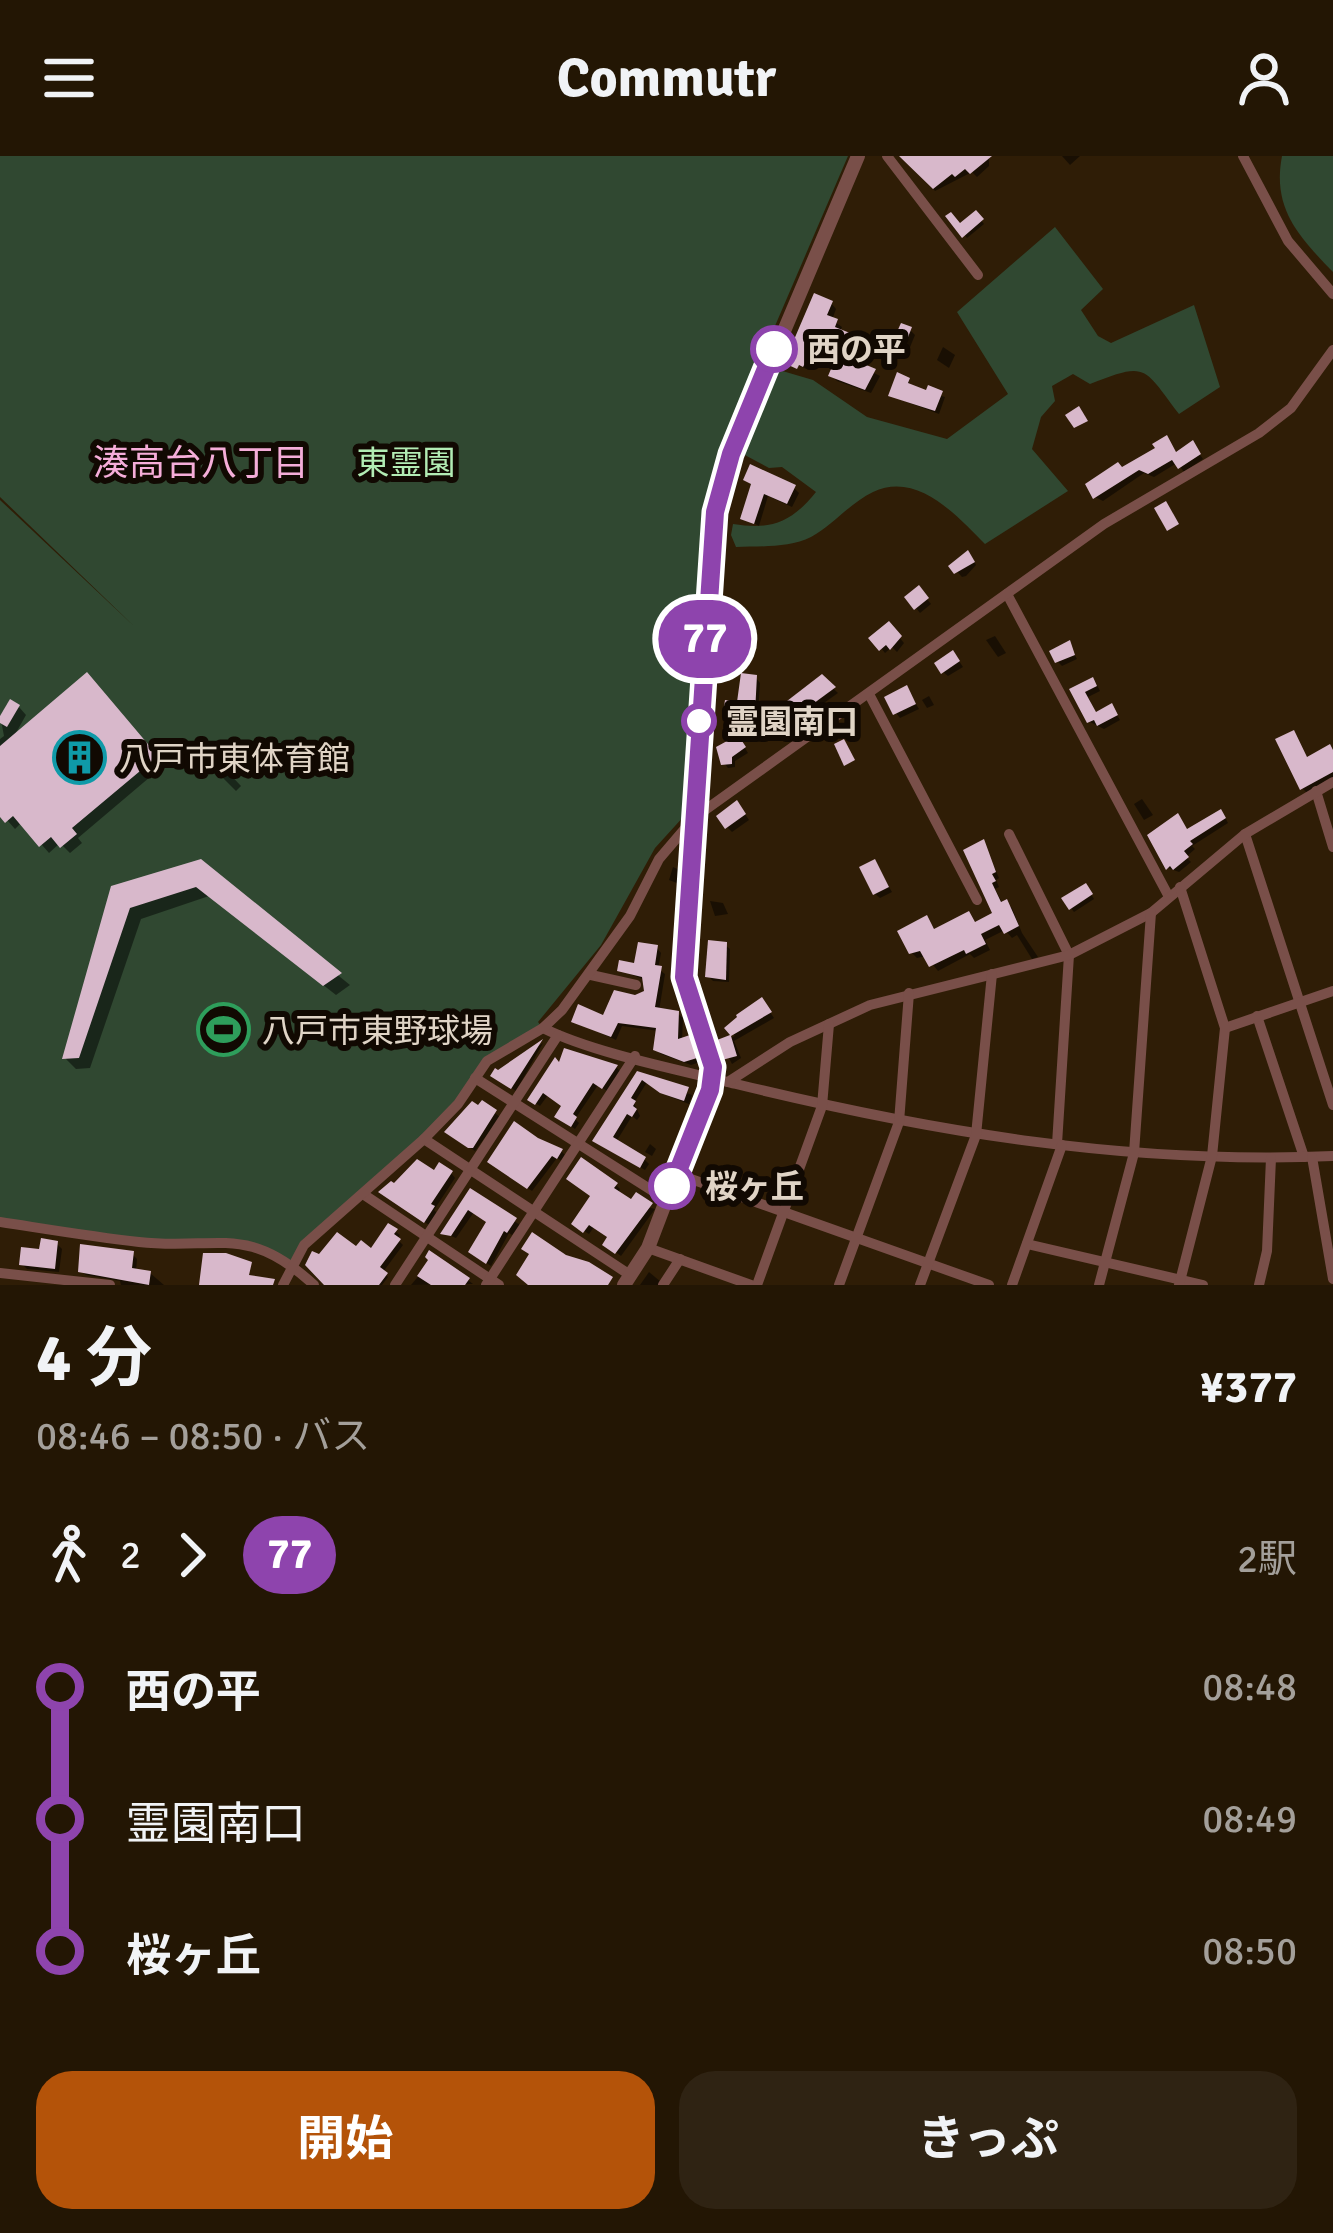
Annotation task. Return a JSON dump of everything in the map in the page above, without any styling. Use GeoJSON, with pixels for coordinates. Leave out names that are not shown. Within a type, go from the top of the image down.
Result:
{"type":"FeatureCollection","features":[{"type":"Feature","properties":{"kind":"street"},"geometry":{"type":"LineString","coordinates":[[720,1081],[684,977],[715,512],[731,454],[858,156]]}},
{"type":"Feature","properties":{"kind":"street"},"geometry":{"type":"LineString","coordinates":[[887,156],[978,275]]}},
{"type":"Feature","properties":{"kind":"street"},"geometry":{"type":"LineString","coordinates":[[1243,156],[1288,241],[1333,294]]}},
{"type":"Feature","properties":{"kind":"street"},"geometry":{"type":"LineString","coordinates":[[283,1285],[304,1245],[424,1139],[458,1104],[487,1060],[543,1028],[591,975],[659,860],[694,818],[1104,524],[1264,429],[1291,408],[1333,350]]}},
{"type":"Feature","properties":{"kind":"street"},"geometry":{"type":"LineString","coordinates":[[1007,594],[1168,895]]}},
{"type":"Feature","properties":{"kind":"street"},"geometry":{"type":"LineString","coordinates":[[869,694],[977,900]]}},
{"type":"Feature","properties":{"kind":"street"},"geometry":{"type":"LineString","coordinates":[[424,1139],[627,1280],[648,1248],[720,1081],[829,1024],[910,993],[1069,955],[1151,913],[1246,834],[1333,782]]}},
{"type":"Feature","properties":{"kind":"street"},"geometry":{"type":"LineString","coordinates":[[1316,791],[1333,847]]}},
{"type":"Feature","properties":{"kind":"street"},"geometry":{"type":"LineString","coordinates":[[1009,834],[1069,955],[1060,1144],[1012,1285]]}},
{"type":"Feature","properties":{"kind":"street"},"geometry":{"type":"LineString","coordinates":[[1246,834],[1333,1105]]}},
{"type":"Feature","properties":{"kind":"street"},"geometry":{"type":"LineString","coordinates":[[1180,887],[1225,1028],[1212,1156],[1180,1282]]}},
{"type":"Feature","properties":{"kind":"street"},"geometry":{"type":"LineString","coordinates":[[1099,1285],[1134,1153],[1151,913]]}},
{"type":"Feature","properties":{"kind":"street"},"geometry":{"type":"LineString","coordinates":[[920,1285],[976,1135],[992,974]]}},
{"type":"Feature","properties":{"kind":"street"},"geometry":{"type":"LineString","coordinates":[[591,975],[636,985]]}},
{"type":"Feature","properties":{"kind":"street"},"geometry":{"type":"LineString","coordinates":[[1225,1028],[1333,991]]}},
{"type":"Feature","properties":{"kind":"street"},"geometry":{"type":"LineString","coordinates":[[839,1285],[899,1123],[910,993]]}},
{"type":"Feature","properties":{"kind":"street"},"geometry":{"type":"LineString","coordinates":[[1257,1016],[1308,1157],[1333,1279]]}},
{"type":"Feature","properties":{"kind":"street"},"geometry":{"type":"LineString","coordinates":[[648,1248],[754,1285],[822,1106],[829,1024]]}},
{"type":"Feature","properties":{"kind":"street"},"geometry":{"type":"LineString","coordinates":[[543,1028],[720,1081],[899,1123],[1134,1153],[1333,1156]]}},
{"type":"Feature","properties":{"kind":"street"},"geometry":{"type":"LineString","coordinates":[[395,1285],[558,1035]]}},
{"type":"Feature","properties":{"kind":"street"},"geometry":{"type":"LineString","coordinates":[[363,1194],[492,1283],[635,1056]]}},
{"type":"Feature","properties":{"kind":"street"},"geometry":{"type":"LineString","coordinates":[[475,1078],[667,1200]]}},
{"type":"Feature","properties":{"kind":"street"},"geometry":{"type":"LineString","coordinates":[[1259,1285],[1267,1251],[1271,1158]]}},
{"type":"Feature","properties":{"kind":"street"},"geometry":{"type":"LineString","coordinates":[[677,1174],[989,1285]]}},
{"type":"Feature","properties":{"kind":"street"},"geometry":{"type":"LineString","coordinates":[[0,1222],[146,1243],[227,1240],[271,1253],[314,1285]]}},
{"type":"Feature","properties":{"kind":"street"},"geometry":{"type":"LineString","coordinates":[[1027,1244],[1203,1285]]}},
{"type":"Feature","properties":{"kind":"street"},"geometry":{"type":"LineString","coordinates":[[663,1285],[680,1259]]}},
{"type":"Feature","properties":{"kind":"street"},"geometry":{"type":"LineString","coordinates":[[0,1274],[110,1285]]}},
{"type":"Feature","properties":{"kind":"green space","name":"東霊園"},"geometry":{"type":"Polygon","coordinates":[[[0,156],[848,156],[715,475],[705,528],[696,644],[690,648],[689,663],[694,669],[685,815],[655,848],[601,945],[538,1022],[543,1028],[487,1061],[458,1104],[305,1245],[295,1267],[248,1246],[146,1243],[0,1222],[0,500],[136,628],[0,497],[0,156]]]}},
{"type":"Feature","properties":{"kind":"green space"},"geometry":{"type":"Polygon","coordinates":[[[1282,156],[1333,156],[1333,272],[1291,220],[1281,191],[1282,156]]]}},
{"type":"Feature","properties":{"kind":"green space"},"geometry":{"type":"Polygon","coordinates":[[[1055,227],[1103,289],[1081,310],[1098,336],[1111,343],[1194,305],[1220,387],[1179,414],[1150,378],[1134,371],[1090,384],[1073,374],[1052,386],[1055,401],[1041,417],[1032,449],[1068,491],[985,544],[935,500],[906,487],[890,487],[873,492],[802,541],[736,547],[733,524],[779,522],[816,492],[782,467],[769,468],[741,453],[779,370],[813,380],[867,417],[947,439],[1008,394],[957,312],[1055,227]]]}},
{"type":"Feature","properties":{"kind":"building"},"geometry":{"type":"Polygon","coordinates":[[[899,156],[992,156],[970,174],[965,169],[955,177],[952,174],[933,189],[899,156]]]}},
{"type":"Feature","properties":{"kind":"building"},"geometry":{"type":"Polygon","coordinates":[[[976,210],[984,219],[962,238],[945,216],[951,212],[960,223],[976,210]]]}},
{"type":"Feature","properties":{"kind":"building"},"geometry":{"type":"Polygon","coordinates":[[[814,293],[833,301],[827,315],[838,319],[835,327],[855,335],[847,357],[876,369],[865,390],[828,376],[834,362],[810,353],[803,367],[784,363],[814,293]]]}},
{"type":"Feature","properties":{"kind":"building"},"geometry":{"type":"Polygon","coordinates":[[[901,323],[912,327],[903,350],[891,345],[901,323]]]}},
{"type":"Feature","properties":{"kind":"building"},"geometry":{"type":"Polygon","coordinates":[[[897,372],[910,378],[908,383],[943,391],[935,411],[888,396],[897,372]]]}},
{"type":"Feature","properties":{"kind":"building"},"geometry":{"type":"Polygon","coordinates":[[[1079,406],[1088,421],[1074,428],[1065,415],[1079,406]]]}},
{"type":"Feature","properties":{"kind":"building"},"geometry":{"type":"Polygon","coordinates":[[[1167,435],[1176,452],[1193,440],[1201,454],[1178,469],[1172,460],[1148,474],[1139,470],[1093,499],[1085,484],[1118,462],[1122,467],[1155,448],[1152,444],[1167,435]]]}},
{"type":"Feature","properties":{"kind":"building"},"geometry":{"type":"Polygon","coordinates":[[[750,464],[796,485],[787,504],[764,494],[754,524],[740,519],[751,484],[743,480],[750,464]]]}},
{"type":"Feature","properties":{"kind":"building"},"geometry":{"type":"Polygon","coordinates":[[[1166,501],[1179,524],[1167,531],[1154,508],[1166,501]]]}},
{"type":"Feature","properties":{"kind":"building"},"geometry":{"type":"Polygon","coordinates":[[[968,550],[975,562],[954,574],[948,566],[968,550]]]}},
{"type":"Feature","properties":{"kind":"building"},"geometry":{"type":"Polygon","coordinates":[[[919,585],[929,598],[914,610],[904,597],[919,585]]]}},
{"type":"Feature","properties":{"kind":"building"},"geometry":{"type":"Polygon","coordinates":[[[889,621],[902,636],[890,650],[886,645],[879,651],[868,638],[889,621]]]}},
{"type":"Feature","properties":{"kind":"building"},"geometry":{"type":"Polygon","coordinates":[[[1070,640],[1075,655],[1055,663],[1049,651],[1070,640]]]}},
{"type":"Feature","properties":{"kind":"building"},"geometry":{"type":"Polygon","coordinates":[[[953,650],[960,661],[941,674],[934,663],[953,650]]]}},
{"type":"Feature","properties":{"kind":"building","name":"八戸市東体育館"},"geometry":{"type":"Polygon","coordinates":[[[87,672],[158,756],[72,828],[77,834],[60,848],[51,837],[39,847],[13,816],[5,823],[0,817],[0,746],[87,672]]]}},
{"type":"Feature","properties":{"kind":"building"},"geometry":{"type":"Polygon","coordinates":[[[741,673],[757,675],[755,713],[741,711],[741,717],[723,713],[725,700],[737,702],[741,673]]]}},
{"type":"Feature","properties":{"kind":"building"},"geometry":{"type":"Polygon","coordinates":[[[822,674],[836,687],[776,731],[765,718],[822,674]]]}},
{"type":"Feature","properties":{"kind":"building"},"geometry":{"type":"Polygon","coordinates":[[[1093,677],[1097,686],[1085,692],[1096,712],[1112,703],[1118,715],[1097,726],[1094,720],[1087,723],[1069,689],[1093,677]]]}},
{"type":"Feature","properties":{"kind":"building"},"geometry":{"type":"Polygon","coordinates":[[[907,685],[916,704],[893,715],[884,697],[907,685]]]}},
{"type":"Feature","properties":{"kind":"building"},"geometry":{"type":"Polygon","coordinates":[[[10,699],[20,705],[7,727],[0,723],[0,716],[10,699]]]}},
{"type":"Feature","properties":{"kind":"building"},"geometry":{"type":"Polygon","coordinates":[[[1294,730],[1307,757],[1330,744],[1333,750],[1333,772],[1300,790],[1275,739],[1294,730]]]}},
{"type":"Feature","properties":{"kind":"building"},"geometry":{"type":"Polygon","coordinates":[[[738,735],[746,747],[732,757],[732,764],[721,765],[716,747],[738,735]]]}},
{"type":"Feature","properties":{"kind":"building"},"geometry":{"type":"Polygon","coordinates":[[[844,739],[855,760],[844,766],[834,744],[844,739]]]}},
{"type":"Feature","properties":{"kind":"building"},"geometry":{"type":"Polygon","coordinates":[[[737,800],[746,814],[725,829],[716,816],[737,800]]]}},
{"type":"Feature","properties":{"kind":"building"},"geometry":{"type":"Polygon","coordinates":[[[1221,809],[1226,818],[1190,841],[1193,844],[1184,851],[1189,857],[1166,870],[1147,835],[1178,813],[1187,829],[1221,809]]]}},
{"type":"Feature","properties":{"kind":"building"},"geometry":{"type":"Polygon","coordinates":[[[984,839],[996,872],[992,883],[1001,902],[1007,899],[1019,926],[1004,934],[999,925],[981,934],[986,944],[929,967],[920,951],[909,954],[897,931],[927,915],[934,929],[969,911],[975,922],[992,913],[963,850],[984,839]]]}},
{"type":"Feature","properties":{"kind":"building"},"geometry":{"type":"Polygon","coordinates":[[[201,859],[342,973],[323,986],[196,887],[130,908],[79,1058],[62,1059],[111,886],[201,859]]]}},
{"type":"Feature","properties":{"kind":"building"},"geometry":{"type":"Polygon","coordinates":[[[875,859],[889,887],[873,895],[859,867],[875,859]]]}},
{"type":"Feature","properties":{"kind":"building"},"geometry":{"type":"Polygon","coordinates":[[[1086,883],[1093,894],[1069,910],[1061,898],[1086,883]]]}},
{"type":"Feature","properties":{"kind":"building"},"geometry":{"type":"Polygon","coordinates":[[[708,940],[727,942],[726,980],[705,977],[708,940]]]}},
{"type":"Feature","properties":{"kind":"building"},"geometry":{"type":"Polygon","coordinates":[[[638,942],[658,945],[655,965],[662,966],[655,1007],[679,1011],[678,1039],[690,1035],[697,1058],[684,1062],[653,1050],[656,1028],[618,1023],[611,1037],[571,1022],[578,1004],[603,1015],[614,990],[635,995],[644,991],[642,977],[617,971],[619,960],[634,963],[638,942]]]}},
{"type":"Feature","properties":{"kind":"building"},"geometry":{"type":"Polygon","coordinates":[[[762,997],[772,1012],[731,1036],[737,1056],[722,1060],[717,1040],[730,1035],[724,1028],[762,997]]]}},
{"type":"Feature","properties":{"kind":"building"},"geometry":{"type":"Polygon","coordinates":[[[543,1039],[511,1089],[490,1076],[495,1068],[543,1039]]]}},
{"type":"Feature","properties":{"kind":"building"},"geometry":{"type":"Polygon","coordinates":[[[564,1048],[618,1065],[602,1089],[593,1083],[573,1114],[577,1117],[571,1127],[554,1117],[561,1106],[543,1093],[535,1105],[527,1100],[555,1057],[559,1062],[564,1048]]]}},
{"type":"Feature","properties":{"kind":"building"},"geometry":{"type":"Polygon","coordinates":[[[637,1071],[689,1087],[684,1101],[642,1080],[631,1098],[637,1109],[632,1117],[627,1114],[613,1137],[646,1157],[640,1168],[592,1141],[637,1071]]]}},
{"type":"Feature","properties":{"kind":"building"},"geometry":{"type":"Polygon","coordinates":[[[482,1100],[497,1110],[473,1148],[468,1148],[444,1132],[472,1101],[478,1105],[482,1100]]]}},
{"type":"Feature","properties":{"kind":"building"},"geometry":{"type":"Polygon","coordinates":[[[514,1121],[563,1149],[527,1189],[487,1162],[514,1121]]]}},
{"type":"Feature","properties":{"kind":"building"},"geometry":{"type":"Polygon","coordinates":[[[581,1157],[618,1183],[614,1188],[631,1199],[636,1192],[653,1203],[615,1254],[602,1245],[607,1237],[589,1225],[583,1233],[571,1224],[590,1196],[566,1179],[581,1157]]]}},
{"type":"Feature","properties":{"kind":"building"},"geometry":{"type":"Polygon","coordinates":[[[417,1159],[434,1170],[439,1162],[453,1171],[424,1223],[378,1192],[417,1159]]]}},
{"type":"Feature","properties":{"kind":"building"},"geometry":{"type":"Polygon","coordinates":[[[470,1188],[517,1218],[486,1264],[468,1252],[486,1222],[468,1210],[451,1236],[440,1234],[470,1188]]]}},
{"type":"Feature","properties":{"kind":"building"},"geometry":{"type":"Polygon","coordinates":[[[388,1223],[398,1229],[394,1234],[401,1239],[380,1267],[388,1273],[379,1285],[324,1285],[305,1265],[312,1251],[319,1254],[337,1232],[356,1246],[361,1240],[371,1248],[388,1223]]]}},
{"type":"Feature","properties":{"kind":"building"},"geometry":{"type":"Polygon","coordinates":[[[532,1232],[613,1277],[608,1285],[528,1285],[516,1275],[529,1254],[521,1249],[532,1232]]]}},
{"type":"Feature","properties":{"kind":"building"},"geometry":{"type":"Polygon","coordinates":[[[41,1238],[58,1241],[55,1269],[19,1265],[21,1247],[39,1249],[41,1238]]]}},
{"type":"Feature","properties":{"kind":"building"},"geometry":{"type":"Polygon","coordinates":[[[80,1244],[134,1251],[132,1268],[151,1271],[149,1285],[78,1272],[80,1244]]]}},
{"type":"Feature","properties":{"kind":"building"},"geometry":{"type":"Polygon","coordinates":[[[429,1250],[470,1278],[465,1285],[431,1285],[417,1276],[429,1250]]]}},
{"type":"Feature","properties":{"kind":"building"},"geometry":{"type":"Polygon","coordinates":[[[203,1253],[226,1253],[252,1262],[249,1275],[275,1279],[273,1285],[199,1285],[203,1253]]]}},
{"type":"Feature","properties":{"kind":"bus line","name":"77"},"geometry":{"type":"LineString","coordinates":[[672,1186],[710,1090],[713,1067],[684,977],[715,512],[731,454],[774,349]]}},
{"type":"Feature","properties":{"kind":"place","name":"西の平"},"geometry":{"type":"Point","coordinates":[774,349]}},
{"type":"Feature","properties":{"kind":"place","name":"霊園南口"},"geometry":{"type":"Point","coordinates":[699,721]}},
{"type":"Feature","properties":{"kind":"place","name":"八戸市東体育館"},"geometry":{"type":"Point","coordinates":[80,758]}},
{"type":"Feature","properties":{"kind":"place","name":"八戸市東野球場"},"geometry":{"type":"Point","coordinates":[223,1030]}},
{"type":"Feature","properties":{"kind":"place","name":"桜ヶ丘"},"geometry":{"type":"Point","coordinates":[672,1186]}},
{"type":"Feature","properties":{"kind":"district","name":"湊高台八丁目"},"geometry":{"type":"Point","coordinates":[201,462]}}]}
